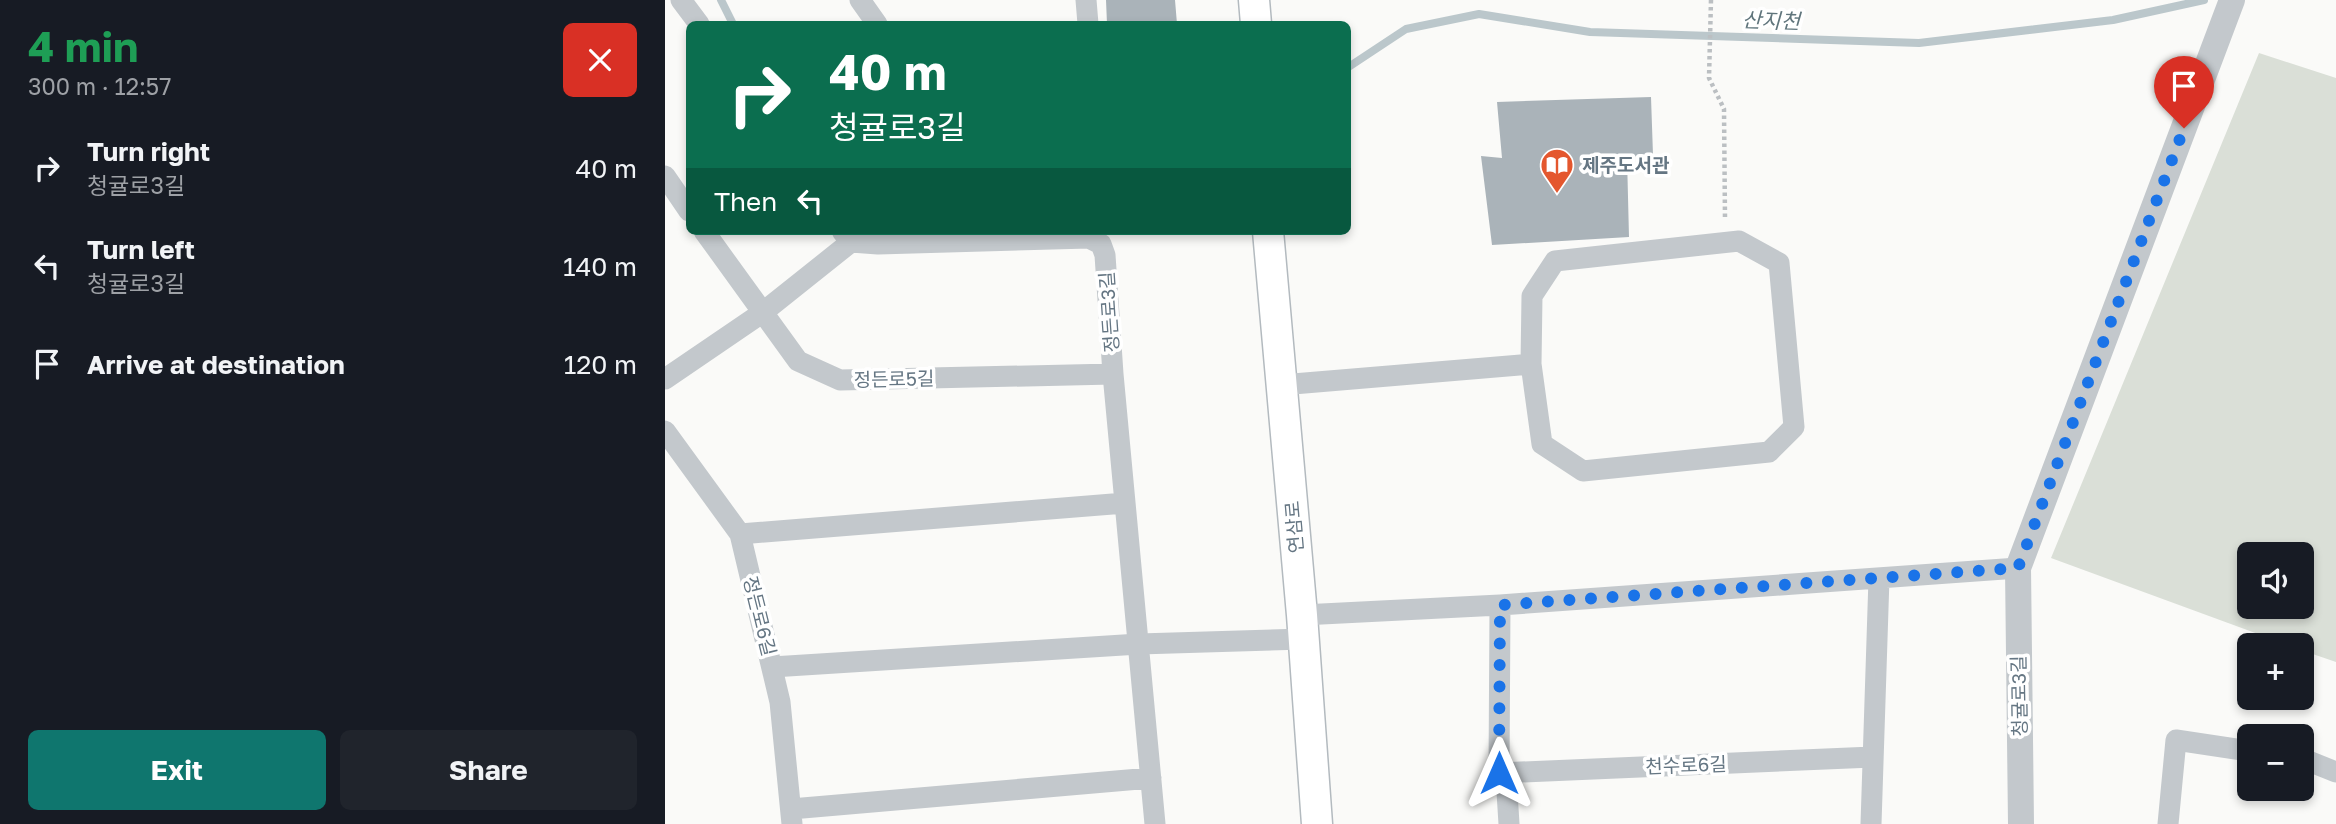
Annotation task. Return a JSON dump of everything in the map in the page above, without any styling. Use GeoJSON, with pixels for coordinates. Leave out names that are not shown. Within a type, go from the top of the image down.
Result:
{"type":"FeatureCollection","features":[{"type":"Feature","properties":{"kind":"main road","name":"연삼로"},"geometry":{"type":"LineString","coordinates":[[1268,235],[1303,627],[1317,824]]}},
{"type":"Feature","properties":{"kind":"street"},"geometry":{"type":"LineString","coordinates":[[681,0],[697,21]]}},
{"type":"Feature","properties":{"kind":"street"},"geometry":{"type":"LineString","coordinates":[[860,0],[875,21]]}},
{"type":"Feature","properties":{"kind":"street"},"geometry":{"type":"LineString","coordinates":[[1086,0],[1088,21]]}},
{"type":"Feature","properties":{"kind":"street","name":"청귤로3길"},"geometry":{"type":"LineString","coordinates":[[2021,824],[2018,568],[2232,0]]}},
{"type":"Feature","properties":{"kind":"street"},"geometry":{"type":"LineString","coordinates":[[665,176],[686,207]]}},
{"type":"Feature","properties":{"kind":"street","name":"정든로5길"},"geometry":{"type":"LineString","coordinates":[[707,235],[798,361],[840,380],[1113,374]]}},
{"type":"Feature","properties":{"kind":"street"},"geometry":{"type":"LineString","coordinates":[[665,379],[762,313],[847,236]]}},
{"type":"Feature","properties":{"kind":"street","name":"정든로3길"},"geometry":{"type":"LineString","coordinates":[[847,236],[878,244],[1089,238],[1101,244],[1105,255],[1113,374],[1155,824]]}},
{"type":"Feature","properties":{"kind":"street"},"geometry":{"type":"LineString","coordinates":[[1739,241],[1779,263],[1794,427],[1769,452],[1583,471],[1542,444],[1531,365],[1532,296],[1555,261],[1739,241]]}},
{"type":"Feature","properties":{"kind":"street"},"geometry":{"type":"LineString","coordinates":[[1281,385],[1531,365]]}},
{"type":"Feature","properties":{"kind":"street","name":"정든로6길"},"geometry":{"type":"LineString","coordinates":[[665,431],[740,534],[780,702],[791,817]]}},
{"type":"Feature","properties":{"kind":"street"},"geometry":{"type":"LineString","coordinates":[[740,534],[1125,503]]}},
{"type":"Feature","properties":{"kind":"street"},"geometry":{"type":"LineString","coordinates":[[772,667],[1139,645],[1500,605],[2018,568]]}},
{"type":"Feature","properties":{"kind":"street"},"geometry":{"type":"LineString","coordinates":[[1871,824],[1879,578]]}},
{"type":"Feature","properties":{"kind":"street"},"geometry":{"type":"LineString","coordinates":[[1500,605],[1499,773],[1507,792],[1509,824]]}},
{"type":"Feature","properties":{"kind":"street"},"geometry":{"type":"LineString","coordinates":[[2168,824],[2176,740],[2237,749]]}},
{"type":"Feature","properties":{"kind":"street","name":"천수로6길"},"geometry":{"type":"LineString","coordinates":[[1499,773],[1874,757]]}},
{"type":"Feature","properties":{"kind":"street"},"geometry":{"type":"LineString","coordinates":[[2314,763],[2336,772]]}},
{"type":"Feature","properties":{"kind":"street"},"geometry":{"type":"LineString","coordinates":[[791,817],[1151,778]]}},
{"type":"Feature","properties":{"kind":"path"},"geometry":{"type":"LineString","coordinates":[[1711,0],[1709,78],[1724,109],[1725,229]]}},
{"type":"Feature","properties":{"kind":"shaded area"},"geometry":{"type":"Polygon","coordinates":[[[2259,53],[2336,78],[2336,662],[2314,654],[2314,633],[2256,633],[2051,558],[2259,53]]]}},
{"type":"Feature","properties":{"kind":"building"},"geometry":{"type":"Polygon","coordinates":[[[1106,0],[1175,0],[1177,21],[1107,21],[1106,0]]]}},
{"type":"Feature","properties":{"kind":"building","name":"제주도서관"},"geometry":{"type":"Polygon","coordinates":[[[1651,97],[1653,155],[1627,157],[1629,237],[1492,245],[1481,156],[1502,158],[1497,102],[1651,97]]]}},
{"type":"Feature","properties":{"kind":"waterway","name":"산지천"},"geometry":{"type":"LineString","coordinates":[[721,0],[732,21]]}},
{"type":"Feature","properties":{"kind":"waterway","name":"산지천"},"geometry":{"type":"LineString","coordinates":[[1351,65],[1406,29],[1479,14],[1590,32],[1919,43],[2113,20],[2204,0]]}},
{"type":"Feature","properties":{"kind":"place","name":"제주도서관"},"geometry":{"type":"Point","coordinates":[1557,195]}},
{"type":"Feature","properties":{"kind":"route"},"geometry":{"type":"LineString","coordinates":[[1499,773],[1500,605],[2018,568],[2184,128]]}}]}
